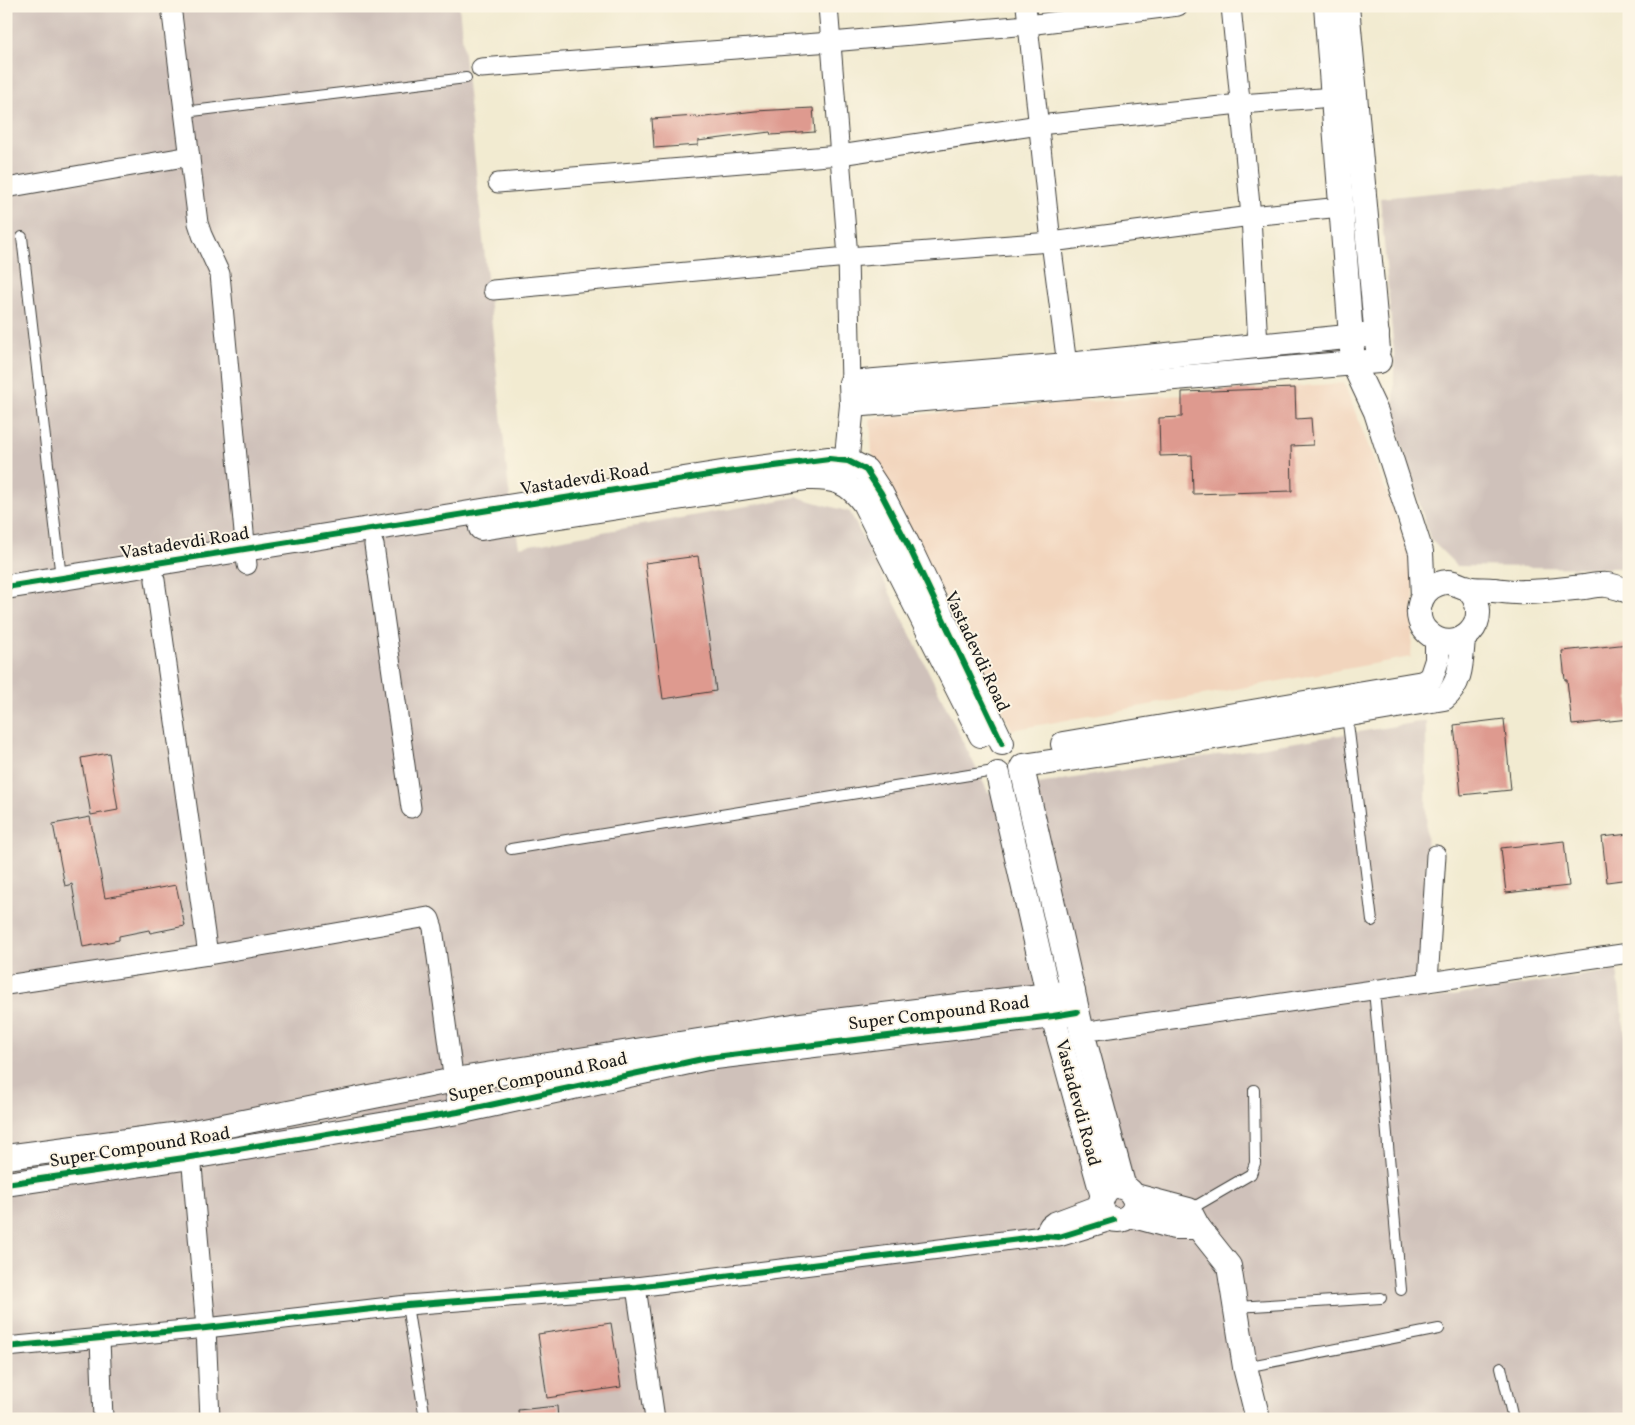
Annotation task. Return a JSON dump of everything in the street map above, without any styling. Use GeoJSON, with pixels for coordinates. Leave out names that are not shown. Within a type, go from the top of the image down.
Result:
{"type":"FeatureCollection","features":[{"type":"Feature","properties":{"kind":"street"},"geometry":{"type":"LineString","coordinates":[[170,6],[198,223],[220,274],[246,558]]}},
{"type":"Feature","properties":{"kind":"street"},"geometry":{"type":"LineString","coordinates":[[828,6],[848,258],[852,394],[846,472]]}},
{"type":"Feature","properties":{"kind":"street"},"geometry":{"type":"LineString","coordinates":[[1026,6],[1051,242],[1067,365]]}},
{"type":"Feature","properties":{"kind":"street"},"geometry":{"type":"LineString","coordinates":[[473,73],[1028,25],[1178,6]]}},
{"type":"Feature","properties":{"kind":"street"},"geometry":{"type":"LineString","coordinates":[[1231,6],[1250,216],[1258,345]]}},
{"type":"Feature","properties":{"kind":"street"},"geometry":{"type":"LineString","coordinates":[[1326,6],[1344,97],[1380,361],[1376,412]]}},
{"type":"Feature","properties":{"kind":"street"},"geometry":{"type":"LineString","coordinates":[[1347,6],[1341,207],[1353,363],[1376,412],[1421,552],[1423,596]]}},
{"type":"Feature","properties":{"kind":"street"},"geometry":{"type":"LineString","coordinates":[[498,183],[840,155],[1039,125],[1240,104],[1344,97]]}},
{"type":"Feature","properties":{"kind":"street"},"geometry":{"type":"LineString","coordinates":[[6,188],[190,156]]}},
{"type":"Feature","properties":{"kind":"street"},"geometry":{"type":"LineString","coordinates":[[493,290],[1051,242],[1250,216],[1341,207]]}},
{"type":"Feature","properties":{"kind":"street"},"geometry":{"type":"LineString","coordinates":[[852,394],[1067,365],[1376,334]]}},
{"type":"Feature","properties":{"kind":"street"},"geometry":{"type":"LineString","coordinates":[[852,394],[1380,361]]}},
{"type":"Feature","properties":{"kind":"street","name":"Vastadevdi Road"},"geometry":{"type":"LineString","coordinates":[[6,603],[155,580],[246,558],[728,472],[828,459],[846,472]]}},
{"type":"Feature","properties":{"kind":"street","name":"Vastadevdi Road"},"geometry":{"type":"LineString","coordinates":[[6,587],[62,579],[374,545],[866,470],[881,493],[910,549],[1008,761],[1077,1012],[1117,1203]]}},
{"type":"Feature","properties":{"kind":"street"},"geometry":{"type":"LineString","coordinates":[[374,545],[411,808]]}},
{"type":"Feature","properties":{"kind":"street"},"geometry":{"type":"LineString","coordinates":[[1421,552],[1457,584],[1473,594],[1478,604],[1479,614],[1471,632],[1454,642],[1444,642],[1437,640],[1426,632],[1421,624],[1419,615],[1419,605],[1423,596],[1429,588],[1438,584],[1457,584],[1524,592],[1606,584],[1629,591]]}},
{"type":"Feature","properties":{"kind":"street"},"geometry":{"type":"LineString","coordinates":[[155,580],[208,955]]}},
{"type":"Feature","properties":{"kind":"street"},"geometry":{"type":"LineString","coordinates":[[1478,618],[1524,592]]}},
{"type":"Feature","properties":{"kind":"street"},"geometry":{"type":"LineString","coordinates":[[1008,761],[1197,740],[1444,698],[1456,684],[1461,663],[1463,638]]}},
{"type":"Feature","properties":{"kind":"street"},"geometry":{"type":"LineString","coordinates":[[1008,761],[1423,683],[1431,678],[1437,660],[1437,640]]}},
{"type":"Feature","properties":{"kind":"street","name":"Vastadevdi Road"},"geometry":{"type":"LineString","coordinates":[[1008,761],[1051,1006],[1078,1110],[1117,1203]]}},
{"type":"Feature","properties":{"kind":"street"},"geometry":{"type":"LineString","coordinates":[[1428,982],[1436,855]]}},
{"type":"Feature","properties":{"kind":"street"},"geometry":{"type":"LineString","coordinates":[[6,985],[208,955],[428,917],[433,928],[458,1112]]}},
{"type":"Feature","properties":{"kind":"street"},"geometry":{"type":"LineString","coordinates":[[1077,1012],[1374,990],[1629,953]]}},
{"type":"Feature","properties":{"kind":"street","name":"Super Compound Road"},"geometry":{"type":"LineString","coordinates":[[6,1157],[188,1133],[455,1080],[793,1026],[1051,1006],[1077,1012]]}},
{"type":"Feature","properties":{"kind":"street","name":"Super Compound Road"},"geometry":{"type":"LineString","coordinates":[[6,1184],[191,1157],[458,1112],[707,1058],[1051,1006]]}},
{"type":"Feature","properties":{"kind":"street"},"geometry":{"type":"LineString","coordinates":[[188,1133],[206,1328],[210,1419]]}},
{"type":"Feature","properties":{"kind":"street"},"geometry":{"type":"LineString","coordinates":[[6,1347],[206,1328],[408,1305],[636,1287],[1043,1236],[1059,1237],[1117,1203],[1193,1218],[1229,1266],[1245,1367],[1258,1419]]}},
{"type":"Feature","properties":{"kind":"street"},"geometry":{"type":"LineString","coordinates":[[636,1287],[655,1419]]}},
{"type":"Feature","properties":{"kind":"street"},"geometry":{"type":"LineString","coordinates":[[100,1339],[103,1419]]}},
{"type":"Feature","properties":{"kind":"lane"},"geometry":{"type":"LineString","coordinates":[[184,112],[473,73]]}},
{"type":"Feature","properties":{"kind":"lane"},"geometry":{"type":"LineString","coordinates":[[22,237],[62,579]]}},
{"type":"Feature","properties":{"kind":"lane"},"geometry":{"type":"LineString","coordinates":[[1348,715],[1372,921]]}},
{"type":"Feature","properties":{"kind":"lane"},"geometry":{"type":"LineString","coordinates":[[511,849],[1008,761]]}},
{"type":"Feature","properties":{"kind":"lane"},"geometry":{"type":"LineString","coordinates":[[1374,990],[1401,1290]]}},
{"type":"Feature","properties":{"kind":"lane"},"geometry":{"type":"LineString","coordinates":[[1193,1218],[1251,1174],[1254,1169],[1254,1090]]}},
{"type":"Feature","properties":{"kind":"lane"},"geometry":{"type":"LineString","coordinates":[[1236,1307],[1381,1298]]}},
{"type":"Feature","properties":{"kind":"lane"},"geometry":{"type":"LineString","coordinates":[[408,1305],[425,1419]]}},
{"type":"Feature","properties":{"kind":"lane"},"geometry":{"type":"LineString","coordinates":[[1245,1367],[1439,1329]]}},
{"type":"Feature","properties":{"kind":"lane"},"geometry":{"type":"LineString","coordinates":[[1501,1367],[1513,1419]]}},
{"type":"Feature","properties":{"kind":"shaded area"},"geometry":{"type":"Polygon","coordinates":[[[6,6],[459,6],[509,491],[519,547],[797,497],[850,512],[988,792],[1426,721],[1427,1000],[1617,970],[1629,1064],[1629,1419],[6,1419],[6,6]]]}},
{"type":"Feature","properties":{"kind":"shaded area"},"geometry":{"type":"Polygon","coordinates":[[[1629,174],[1629,570],[1618,568],[1457,566],[1430,539],[1394,418],[1394,354],[1380,198],[1629,174]]]}},
{"type":"Feature","properties":{"kind":"shaded area"},"geometry":{"type":"Polygon","coordinates":[[[1344,383],[1415,566],[1411,657],[1012,730],[872,453],[870,418],[1344,383]]]}},
{"type":"Feature","properties":{"kind":"building"},"geometry":{"type":"Polygon","coordinates":[[[813,108],[815,132],[771,135],[770,132],[698,141],[698,145],[654,148],[652,119],[696,116],[697,118],[755,111],[813,108]]]}},
{"type":"Feature","properties":{"kind":"building"},"geometry":{"type":"Polygon","coordinates":[[[1295,388],[1296,419],[1311,418],[1313,445],[1291,446],[1292,491],[1193,494],[1192,455],[1160,456],[1159,418],[1182,417],[1182,392],[1295,388]]]}},
{"type":"Feature","properties":{"kind":"building"},"geometry":{"type":"Polygon","coordinates":[[[698,556],[716,691],[663,699],[645,563],[698,556]]]}},
{"type":"Feature","properties":{"kind":"building"},"geometry":{"type":"Polygon","coordinates":[[[1629,644],[1629,719],[1572,725],[1562,651],[1629,644]]]}},
{"type":"Feature","properties":{"kind":"building"},"geometry":{"type":"Polygon","coordinates":[[[1504,719],[1511,790],[1461,795],[1454,725],[1504,719]]]}},
{"type":"Feature","properties":{"kind":"building"},"geometry":{"type":"Polygon","coordinates":[[[109,753],[118,810],[91,815],[81,758],[109,753]]]}},
{"type":"Feature","properties":{"kind":"building"},"geometry":{"type":"Polygon","coordinates":[[[90,817],[105,898],[176,885],[185,926],[150,933],[149,930],[119,936],[119,940],[83,947],[72,884],[65,886],[53,824],[90,817]]]}},
{"type":"Feature","properties":{"kind":"building"},"geometry":{"type":"Polygon","coordinates":[[[1629,834],[1629,879],[1607,882],[1602,837],[1629,834]]]}},
{"type":"Feature","properties":{"kind":"building"},"geometry":{"type":"Polygon","coordinates":[[[1564,841],[1569,886],[1506,893],[1501,848],[1564,841]]]}},
{"type":"Feature","properties":{"kind":"building"},"geometry":{"type":"Polygon","coordinates":[[[611,1323],[621,1387],[547,1398],[538,1334],[611,1323]]]}},
{"type":"Feature","properties":{"kind":"building"},"geometry":{"type":"Polygon","coordinates":[[[557,1406],[558,1419],[519,1419],[518,1410],[557,1406]]]}},
{"type":"Feature","properties":{"kind":"cycle path"},"geometry":{"type":"LineString","coordinates":[[6,587],[728,472],[829,459],[848,461],[866,470],[881,493],[910,549],[1002,743]]}},
{"type":"Feature","properties":{"kind":"cycle path"},"geometry":{"type":"LineString","coordinates":[[6,1184],[191,1157],[458,1112],[707,1058],[1077,1012]]}},
{"type":"Feature","properties":{"kind":"cycle path"},"geometry":{"type":"LineString","coordinates":[[6,1347],[206,1328],[407,1305],[636,1287],[1043,1236],[1059,1237],[1114,1220]]}}]}
